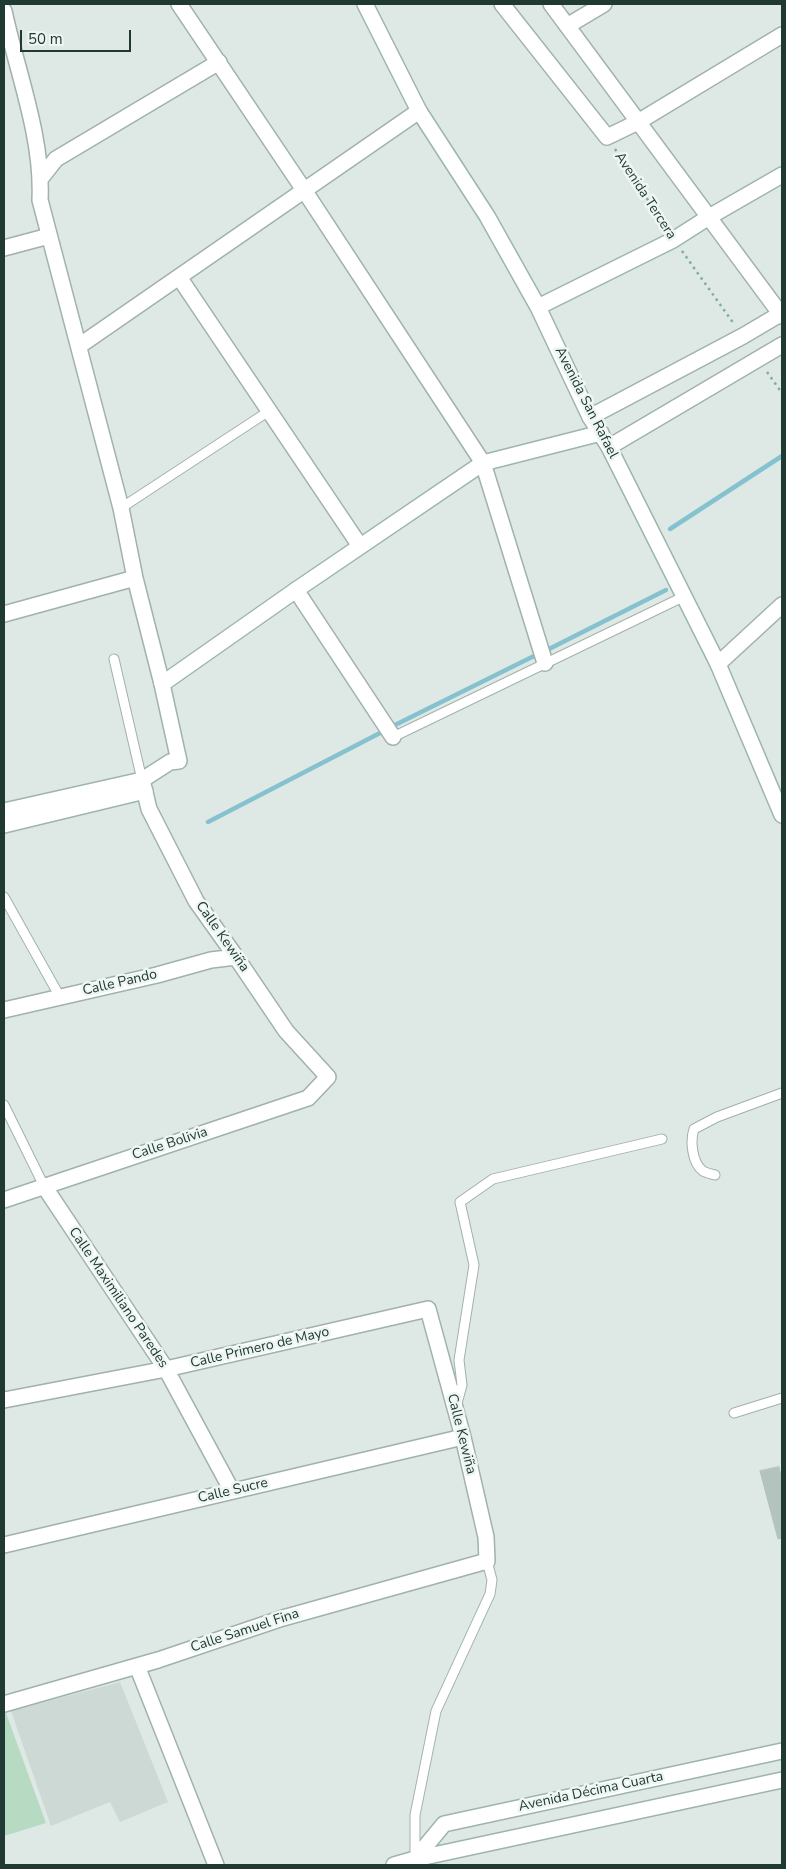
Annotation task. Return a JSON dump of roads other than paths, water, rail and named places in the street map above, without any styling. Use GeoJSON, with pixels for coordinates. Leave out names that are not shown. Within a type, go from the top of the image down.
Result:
{"type":"FeatureCollection","features":[{"type":"Feature","properties":{"kind":"street","name":"Avenida San Rafael"},"geometry":{"type":"LineString","coordinates":[[365,4],[419,111],[487,216],[538,307],[590,417],[609,447],[718,664],[782,815]]}},
{"type":"Feature","properties":{"kind":"street","name":"Avenida Tercera"},"geometry":{"type":"LineString","coordinates":[[502,4],[608,137],[638,122]]}},
{"type":"Feature","properties":{"kind":"street"},"geometry":{"type":"LineString","coordinates":[[551,4],[782,315],[590,417]]}},
{"type":"Feature","properties":{"kind":"street"},"geometry":{"type":"LineString","coordinates":[[567,26],[604,4]]}},
{"type":"Feature","properties":{"kind":"street"},"geometry":{"type":"LineString","coordinates":[[185,6],[219,62],[483,464],[545,663]]}},
{"type":"Feature","properties":{"kind":"street"},"geometry":{"type":"LineString","coordinates":[[4,11],[6,29],[24,85],[41,178],[40,200],[121,508],[135,578],[179,761],[170,762],[144,786],[4,824]]}},
{"type":"Feature","properties":{"kind":"street"},"geometry":{"type":"LineString","coordinates":[[638,122],[782,35]]}},
{"type":"Feature","properties":{"kind":"street"},"geometry":{"type":"LineString","coordinates":[[41,178],[56,159],[219,62]]}},
{"type":"Feature","properties":{"kind":"street"},"geometry":{"type":"LineString","coordinates":[[79,346],[419,111]]}},
{"type":"Feature","properties":{"kind":"street"},"geometry":{"type":"LineString","coordinates":[[538,307],[673,240],[782,175]]}},
{"type":"Feature","properties":{"kind":"street"},"geometry":{"type":"LineString","coordinates":[[4,248],[49,236]]}},
{"type":"Feature","properties":{"kind":"street"},"geometry":{"type":"LineString","coordinates":[[179,277],[360,546]]}},
{"type":"Feature","properties":{"kind":"street"},"geometry":{"type":"LineString","coordinates":[[609,447],[782,344]]}},
{"type":"Feature","properties":{"kind":"street"},"geometry":{"type":"LineString","coordinates":[[162,684],[360,546],[483,464],[601,434]]}},
{"type":"Feature","properties":{"kind":"street"},"geometry":{"type":"LineString","coordinates":[[4,614],[135,578]]}},
{"type":"Feature","properties":{"kind":"street"},"geometry":{"type":"LineString","coordinates":[[296,590],[393,737]]}},
{"type":"Feature","properties":{"kind":"street"},"geometry":{"type":"LineString","coordinates":[[718,664],[782,605]]}},
{"type":"Feature","properties":{"kind":"street"},"geometry":{"type":"LineString","coordinates":[[4,811],[144,786]]}},
{"type":"Feature","properties":{"kind":"street","name":"Calle Kewiña"},"geometry":{"type":"LineString","coordinates":[[144,786],[149,809],[196,901],[286,1031],[328,1077]]}},
{"type":"Feature","properties":{"kind":"street","name":"Calle Pando"},"geometry":{"type":"LineString","coordinates":[[4,1010],[156,975],[211,960],[236,957]]}},
{"type":"Feature","properties":{"kind":"street","name":"Calle Bolivia"},"geometry":{"type":"LineString","coordinates":[[4,1200],[308,1098],[328,1077]]}},
{"type":"Feature","properties":{"kind":"street","name":"Calle Maximiliano Paredes"},"geometry":{"type":"LineString","coordinates":[[44,1186],[166,1369],[232,1491]]}},
{"type":"Feature","properties":{"kind":"street","name":"Calle Kewiña"},"geometry":{"type":"LineString","coordinates":[[428,1309],[463,1437],[486,1537],[487,1561]]}},
{"type":"Feature","properties":{"kind":"street","name":"Calle Primero de Mayo"},"geometry":{"type":"LineString","coordinates":[[4,1400],[166,1369],[428,1309]]}},
{"type":"Feature","properties":{"kind":"street","name":"Calle Sucre"},"geometry":{"type":"LineString","coordinates":[[4,1546],[463,1437]]}},
{"type":"Feature","properties":{"kind":"street","name":"Calle Samuel Fina"},"geometry":{"type":"LineString","coordinates":[[4,1704],[138,1666],[283,1618],[487,1561]]}},
{"type":"Feature","properties":{"kind":"street"},"geometry":{"type":"LineString","coordinates":[[138,1666],[216,1865]]}},
{"type":"Feature","properties":{"kind":"street","name":"Avenida Décima Cuarta"},"geometry":{"type":"LineString","coordinates":[[416,1862],[444,1824],[782,1751]]}},
{"type":"Feature","properties":{"kind":"street","name":"Avenida Décima Cuarta"},"geometry":{"type":"LineString","coordinates":[[394,1865],[416,1862],[782,1780]]}},
{"type":"Feature","properties":{"kind":"lane"},"geometry":{"type":"LineString","coordinates":[[121,508],[269,411]]}},
{"type":"Feature","properties":{"kind":"lane"},"geometry":{"type":"LineString","coordinates":[[393,737],[685,596]]}},
{"type":"Feature","properties":{"kind":"lane"},"geometry":{"type":"LineString","coordinates":[[114,659],[144,786]]}},
{"type":"Feature","properties":{"kind":"lane"},"geometry":{"type":"LineString","coordinates":[[4,897],[60,997]]}},
{"type":"Feature","properties":{"kind":"lane"},"geometry":{"type":"LineString","coordinates":[[715,1175],[702,1170],[697,1162],[692,1149],[691,1137],[694,1129],[717,1117],[782,1093]]}},
{"type":"Feature","properties":{"kind":"lane","name":"Calle Maximiliano Paredes"},"geometry":{"type":"LineString","coordinates":[[4,1105],[44,1186]]}},
{"type":"Feature","properties":{"kind":"lane"},"geometry":{"type":"LineString","coordinates":[[456,1409],[462,1384],[460,1360],[474,1265],[460,1202],[493,1180],[662,1139]]}},
{"type":"Feature","properties":{"kind":"lane"},"geometry":{"type":"LineString","coordinates":[[734,1413],[782,1398]]}},
{"type":"Feature","properties":{"kind":"lane"},"geometry":{"type":"LineString","coordinates":[[416,1862],[415,1815],[436,1711],[490,1594],[492,1580],[487,1561]]}},
{"type":"Feature","properties":{"kind":"waterway"},"geometry":{"type":"LineString","coordinates":[[670,529],[782,456]]}},
{"type":"Feature","properties":{"kind":"waterway"},"geometry":{"type":"LineString","coordinates":[[549,649],[666,590]]}},
{"type":"Feature","properties":{"kind":"waterway"},"geometry":{"type":"LineString","coordinates":[[395,725],[534,656]]}},
{"type":"Feature","properties":{"kind":"waterway"},"geometry":{"type":"LineString","coordinates":[[208,822],[380,733]]}}]}
